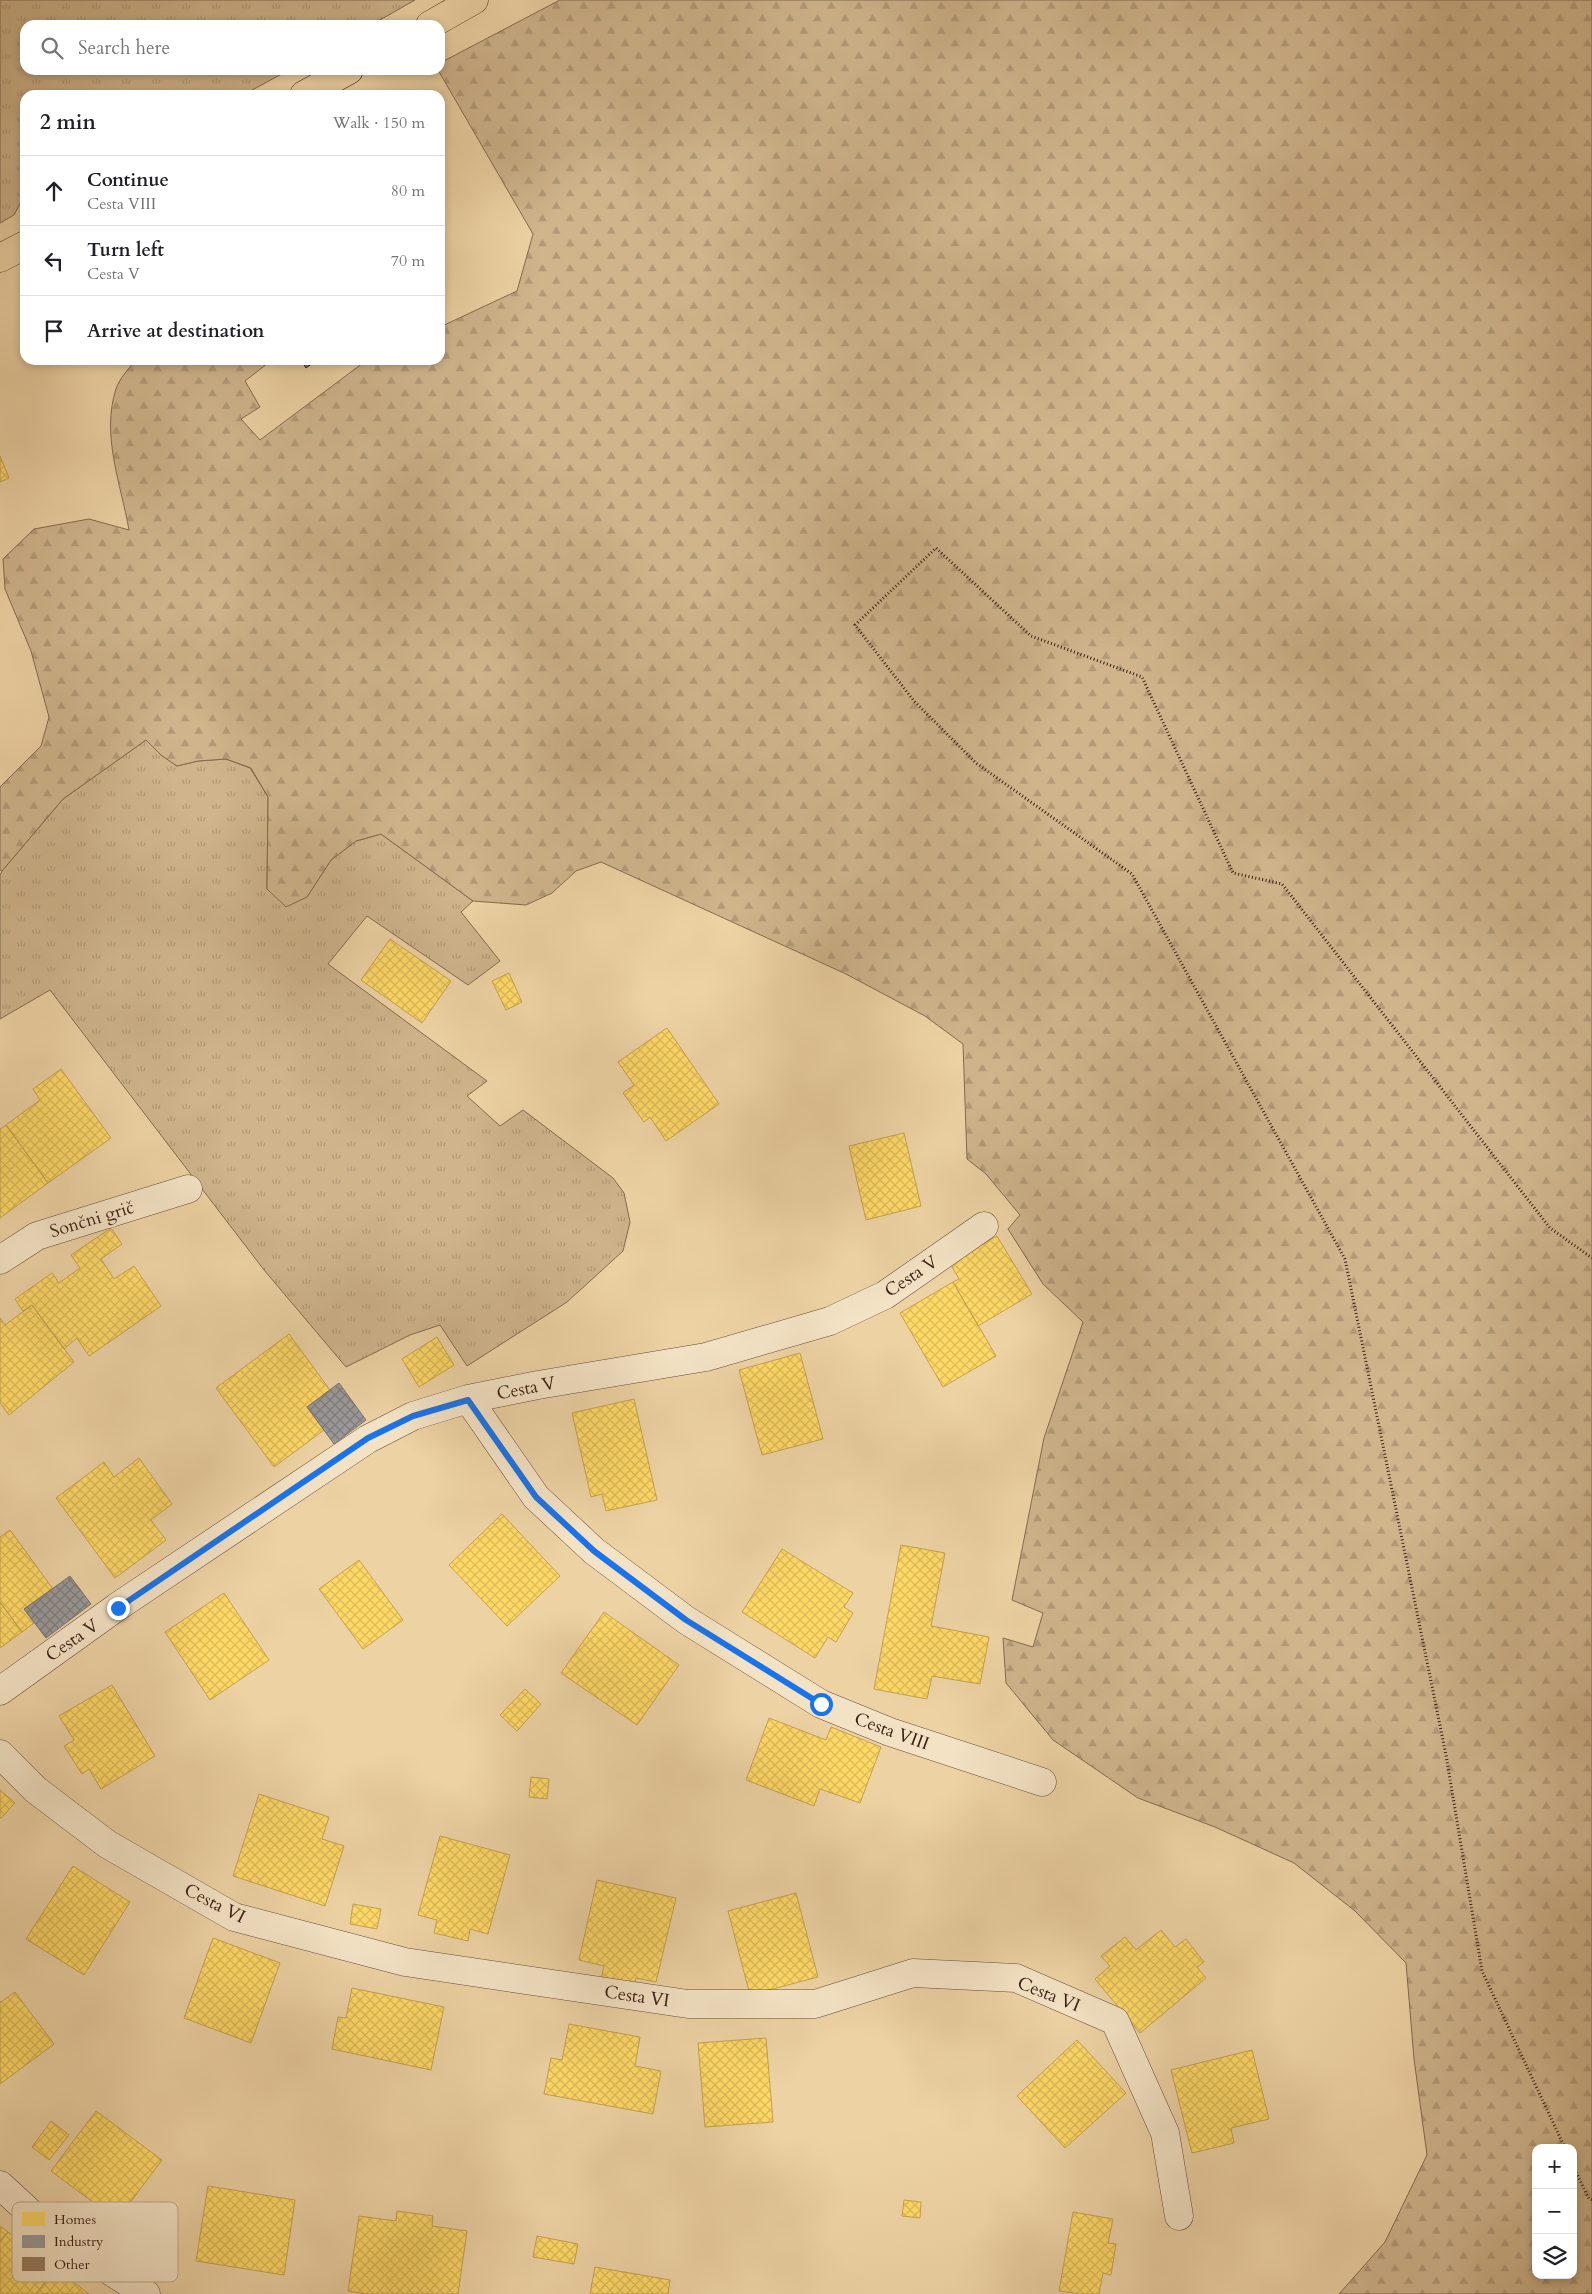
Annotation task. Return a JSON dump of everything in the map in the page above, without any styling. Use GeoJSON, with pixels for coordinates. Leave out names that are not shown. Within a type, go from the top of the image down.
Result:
{"type":"FeatureCollection","features":[{"type":"Feature","properties":{"kind":"main road"},"geometry":{"type":"LineString","coordinates":[[439,20],[474,0]]}},
{"type":"Feature","properties":{"kind":"main road"},"geometry":{"type":"LineString","coordinates":[[313,90],[340,75]]}},
{"type":"Feature","properties":{"kind":"main road"},"geometry":{"type":"LineString","coordinates":[[0,258],[20,248]]}},
{"type":"Feature","properties":{"kind":"street","name":"Sončni grič"},"geometry":{"type":"LineString","coordinates":[[0,1260],[37,1236],[188,1189]]}},
{"type":"Feature","properties":{"kind":"street","name":"Cesta V"},"geometry":{"type":"LineString","coordinates":[[0,1690],[368,1438],[413,1416],[468,1400],[538,1385],[706,1357],[830,1321],[885,1295],[984,1226]]}},
{"type":"Feature","properties":{"kind":"street","name":"Cesta VIII"},"geometry":{"type":"LineString","coordinates":[[468,1400],[536,1497],[594,1551],[686,1620],[821,1704],[890,1732],[1042,1782]]}},
{"type":"Feature","properties":{"kind":"street","name":"Cesta VI"},"geometry":{"type":"LineString","coordinates":[[0,1754],[36,1790],[107,1844],[234,1917],[405,1962],[688,2004],[814,2004],[913,1973],[1016,1978],[1116,2022],[1165,2133],[1179,2216]]}},
{"type":"Feature","properties":{"kind":"street"},"geometry":{"type":"LineString","coordinates":[[0,2185],[18,2202]]}},
{"type":"Feature","properties":{"kind":"street"},"geometry":{"type":"LineString","coordinates":[[127,2282],[146,2294]]}},
{"type":"Feature","properties":{"kind":"path"},"geometry":{"type":"LineString","coordinates":[[1563,2144],[1482,1971],[1446,1755],[1345,1259],[1132,874],[976,763],[914,701],[855,625],[936,548],[1031,636],[1142,677],[1234,873],[1282,884],[1550,1228],[1592,1258]]}},
{"type":"Feature","properties":{"kind":"path"},"geometry":{"type":"LineString","coordinates":[[1577,2174],[1589,2199],[1592,2200]]}},
{"type":"Feature","properties":{"kind":"green space"},"geometry":{"type":"Polygon","coordinates":[[[0,0],[415,0],[380,20],[20,20],[20,75],[280,75],[252,90],[20,90],[20,204],[14,215],[0,223],[0,0]]]}},
{"type":"Feature","properties":{"kind":"green space"},"geometry":{"type":"Polygon","coordinates":[[[560,0],[1592,0],[1592,2294],[1339,2294],[1385,2242],[1427,2155],[1414,2059],[1406,1963],[1355,1911],[1294,1863],[1215,1827],[1138,1798],[1053,1740],[1006,1683],[1003,1638],[1033,1647],[1043,1613],[1012,1600],[1044,1438],[1083,1322],[1043,1284],[1008,1229],[1020,1215],[986,1174],[967,1159],[963,1044],[925,1016],[846,974],[601,862],[576,871],[552,893],[526,905],[473,901],[381,834],[356,841],[331,860],[307,897],[286,907],[267,889],[268,797],[251,768],[226,759],[198,761],[177,766],[161,755],[146,740],[63,799],[2,871],[0,870],[0,787],[41,746],[49,717],[31,651],[5,589],[3,559],[34,529],[89,519],[129,530],[111,442],[111,424],[112,406],[117,385],[132,365],[266,365],[245,381],[260,407],[241,419],[260,440],[360,365],[445,365],[445,325],[517,291],[533,234],[441,75],[445,75],[445,60],[560,0]]]}},
{"type":"Feature","properties":{"kind":"green space"},"geometry":{"type":"Polygon","coordinates":[[[146,740],[161,755],[177,766],[198,761],[226,759],[250,768],[268,797],[267,889],[307,897],[331,860],[356,841],[381,834],[473,901],[461,912],[500,961],[468,985],[367,916],[328,964],[487,1081],[467,1096],[500,1126],[523,1110],[613,1178],[624,1193],[630,1222],[623,1251],[567,1302],[467,1366],[440,1325],[410,1335],[346,1367],[264,1270],[50,990],[0,1019],[0,875],[2,871],[63,799],[146,740]]]}},
{"type":"Feature","properties":{"kind":"building: Homes"},"geometry":{"type":"Polygon","coordinates":[[[0,456],[9,478],[0,482],[0,456]]]}},
{"type":"Feature","properties":{"kind":"building: Homes"},"geometry":{"type":"Polygon","coordinates":[[[390,939],[451,981],[422,1023],[361,980],[390,939]]]}},
{"type":"Feature","properties":{"kind":"building: Homes"},"geometry":{"type":"Polygon","coordinates":[[[509,973],[522,1002],[506,1010],[492,981],[509,973]]]}},
{"type":"Feature","properties":{"kind":"building: Homes"},"geometry":{"type":"Polygon","coordinates":[[[667,1028],[719,1104],[666,1141],[650,1117],[644,1122],[623,1093],[634,1085],[618,1062],[667,1028]]]}},
{"type":"Feature","properties":{"kind":"building: Homes"},"geometry":{"type":"Polygon","coordinates":[[[61,1069],[111,1138],[48,1183],[6,1125],[40,1100],[33,1089],[61,1069]]]}},
{"type":"Feature","properties":{"kind":"building: Homes"},"geometry":{"type":"Polygon","coordinates":[[[6,1125],[48,1183],[0,1218],[0,1129],[6,1125]]]}},
{"type":"Feature","properties":{"kind":"building: Homes"},"geometry":{"type":"Polygon","coordinates":[[[904,1133],[921,1206],[866,1220],[849,1146],[904,1133]]]}},
{"type":"Feature","properties":{"kind":"building: Homes"},"geometry":{"type":"Polygon","coordinates":[[[111,1228],[122,1244],[101,1259],[114,1279],[134,1266],[161,1306],[89,1356],[77,1338],[64,1349],[32,1305],[23,1311],[15,1299],[52,1273],[59,1283],[80,1268],[71,1255],[111,1228]]]}},
{"type":"Feature","properties":{"kind":"building: Homes"},"geometry":{"type":"Polygon","coordinates":[[[997,1236],[1032,1294],[978,1326],[953,1282],[959,1279],[950,1263],[997,1236]]]}},
{"type":"Feature","properties":{"kind":"building: Homes"},"geometry":{"type":"Polygon","coordinates":[[[953,1282],[996,1356],[943,1387],[900,1313],[953,1282]]]}},
{"type":"Feature","properties":{"kind":"building: Homes"},"geometry":{"type":"Polygon","coordinates":[[[32,1305],[74,1362],[9,1415],[0,1403],[0,1318],[5,1325],[32,1305]]]}},
{"type":"Feature","properties":{"kind":"building: Homes"},"geometry":{"type":"Polygon","coordinates":[[[289,1334],[330,1390],[307,1407],[324,1430],[274,1467],[216,1388],[289,1334]]]}},
{"type":"Feature","properties":{"kind":"building: Homes"},"geometry":{"type":"Polygon","coordinates":[[[437,1337],[454,1365],[419,1387],[402,1359],[437,1337]]]}},
{"type":"Feature","properties":{"kind":"building: Homes"},"geometry":{"type":"Polygon","coordinates":[[[800,1353],[823,1439],[762,1455],[739,1370],[800,1353]]]}},
{"type":"Feature","properties":{"kind":"building: Homes"},"geometry":{"type":"Polygon","coordinates":[[[634,1399],[657,1500],[606,1511],[602,1494],[591,1497],[572,1413],[634,1399]]]}},
{"type":"Feature","properties":{"kind":"building: Homes"},"geometry":{"type":"Polygon","coordinates":[[[139,1458],[172,1504],[151,1520],[166,1540],[115,1578],[56,1498],[104,1462],[114,1477],[139,1458]]]}},
{"type":"Feature","properties":{"kind":"building: Homes"},"geometry":{"type":"Polygon","coordinates":[[[502,1514],[560,1576],[507,1626],[449,1565],[502,1514]]]}},
{"type":"Feature","properties":{"kind":"building: Homes"},"geometry":{"type":"Polygon","coordinates":[[[10,1530],[53,1589],[24,1609],[34,1623],[22,1632],[0,1602],[0,1537],[10,1530]]]}},
{"type":"Feature","properties":{"kind":"building: Homes"},"geometry":{"type":"Polygon","coordinates":[[[901,1545],[945,1553],[931,1626],[989,1637],[980,1684],[932,1676],[927,1699],[874,1689],[901,1545]]]}},
{"type":"Feature","properties":{"kind":"building: Homes"},"geometry":{"type":"Polygon","coordinates":[[[782,1549],[853,1593],[844,1607],[853,1613],[836,1642],[828,1637],[815,1658],[742,1612],[782,1549]]]}},
{"type":"Feature","properties":{"kind":"building: Homes"},"geometry":{"type":"Polygon","coordinates":[[[359,1560],[403,1620],[363,1649],[319,1589],[359,1560]]]}},
{"type":"Feature","properties":{"kind":"building: Homes"},"geometry":{"type":"Polygon","coordinates":[[[224,1593],[269,1660],[210,1700],[165,1632],[224,1593]]]}},
{"type":"Feature","properties":{"kind":"building: Homes"},"geometry":{"type":"Polygon","coordinates":[[[0,1602],[22,1632],[0,1648],[0,1602]]]}},
{"type":"Feature","properties":{"kind":"building: Homes"},"geometry":{"type":"Polygon","coordinates":[[[604,1612],[679,1665],[637,1725],[561,1673],[604,1612]]]}},
{"type":"Feature","properties":{"kind":"building: Homes"},"geometry":{"type":"Polygon","coordinates":[[[112,1685],[155,1756],[101,1789],[89,1769],[82,1774],[64,1746],[74,1740],[59,1716],[112,1685]]]}},
{"type":"Feature","properties":{"kind":"building: Homes"},"geometry":{"type":"Polygon","coordinates":[[[525,1689],[541,1704],[517,1731],[500,1715],[525,1689]]]}},
{"type":"Feature","properties":{"kind":"building: Homes"},"geometry":{"type":"Polygon","coordinates":[[[769,1718],[826,1740],[831,1727],[881,1747],[860,1803],[820,1789],[814,1806],[746,1780],[769,1718]]]}},
{"type":"Feature","properties":{"kind":"building: Homes"},"geometry":{"type":"Polygon","coordinates":[[[531,1777],[549,1779],[547,1799],[529,1797],[531,1777]]]}},
{"type":"Feature","properties":{"kind":"building: Homes"},"geometry":{"type":"Polygon","coordinates":[[[0,1790],[15,1803],[1,1818],[0,1818],[0,1790]]]}},
{"type":"Feature","properties":{"kind":"building: Homes"},"geometry":{"type":"Polygon","coordinates":[[[259,1794],[329,1817],[322,1839],[344,1846],[325,1906],[233,1876],[259,1794]]]}},
{"type":"Feature","properties":{"kind":"building: Homes"},"geometry":{"type":"Polygon","coordinates":[[[440,1836],[510,1855],[488,1934],[470,1929],[468,1941],[434,1933],[437,1920],[418,1915],[440,1836]]]}},
{"type":"Feature","properties":{"kind":"building: Homes"},"geometry":{"type":"Polygon","coordinates":[[[73,1866],[130,1902],[84,1975],[26,1939],[73,1866]]]}},
{"type":"Feature","properties":{"kind":"building: Homes"},"geometry":{"type":"Polygon","coordinates":[[[597,1880],[676,1898],[656,1982],[636,1978],[633,1988],[601,1980],[604,1966],[579,1960],[597,1880]]]}},
{"type":"Feature","properties":{"kind":"building: Homes"},"geometry":{"type":"Polygon","coordinates":[[[796,1893],[818,1977],[750,1995],[728,1911],[796,1893]]]}},
{"type":"Feature","properties":{"kind":"building: Homes"},"geometry":{"type":"Polygon","coordinates":[[[353,1904],[381,1909],[377,1929],[350,1924],[353,1904]]]}},
{"type":"Feature","properties":{"kind":"building: Homes"},"geometry":{"type":"Polygon","coordinates":[[[1161,1930],[1175,1947],[1186,1939],[1204,1962],[1197,1967],[1206,1978],[1140,2033],[1095,1979],[1110,1966],[1101,1956],[1125,1937],[1136,1950],[1161,1930]]]}},
{"type":"Feature","properties":{"kind":"building: Homes"},"geometry":{"type":"Polygon","coordinates":[[[213,1938],[280,1963],[251,2043],[184,2018],[213,1938]]]}},
{"type":"Feature","properties":{"kind":"building: Homes"},"geometry":{"type":"Polygon","coordinates":[[[352,1988],[444,2007],[431,2070],[332,2049],[338,2017],[346,2018],[352,1988]]]}},
{"type":"Feature","properties":{"kind":"building: Homes"},"geometry":{"type":"Polygon","coordinates":[[[15,1992],[54,2044],[0,2084],[0,2001],[15,1992]]]}},
{"type":"Feature","properties":{"kind":"building: Homes"},"geometry":{"type":"Polygon","coordinates":[[[569,2024],[640,2037],[635,2066],[661,2071],[653,2114],[544,2094],[551,2058],[562,2060],[569,2024]]]}},
{"type":"Feature","properties":{"kind":"building: Homes"},"geometry":{"type":"Polygon","coordinates":[[[766,2038],[773,2122],[705,2127],[698,2043],[766,2038]]]}},
{"type":"Feature","properties":{"kind":"building: Homes"},"geometry":{"type":"Polygon","coordinates":[[[1077,2040],[1126,2093],[1065,2148],[1017,2096],[1077,2040]]]}},
{"type":"Feature","properties":{"kind":"building: Homes"},"geometry":{"type":"Polygon","coordinates":[[[1252,2050],[1269,2119],[1231,2128],[1234,2143],[1192,2153],[1171,2070],[1252,2050]]]}},
{"type":"Feature","properties":{"kind":"building: Homes"},"geometry":{"type":"Polygon","coordinates":[[[96,2111],[162,2160],[130,2202],[93,2202],[51,2171],[96,2111]]]}},
{"type":"Feature","properties":{"kind":"building: Homes"},"geometry":{"type":"Polygon","coordinates":[[[51,2121],[69,2135],[49,2160],[32,2147],[51,2121]]]}},
{"type":"Feature","properties":{"kind":"building: Homes"},"geometry":{"type":"Polygon","coordinates":[[[208,2186],[295,2200],[284,2275],[196,2261],[208,2186]]]}},
{"type":"Feature","properties":{"kind":"building: Homes"},"geometry":{"type":"Polygon","coordinates":[[[904,2200],[921,2202],[920,2218],[902,2216],[904,2200]]]}},
{"type":"Feature","properties":{"kind":"building: Homes"},"geometry":{"type":"Polygon","coordinates":[[[397,2211],[433,2216],[432,2226],[467,2231],[458,2294],[366,2294],[348,2291],[359,2216],[396,2221],[397,2211]]]}},
{"type":"Feature","properties":{"kind":"building: Homes"},"geometry":{"type":"Polygon","coordinates":[[[1073,2212],[1113,2219],[1108,2243],[1116,2244],[1111,2275],[1103,2273],[1099,2294],[1059,2291],[1073,2212]]]}},
{"type":"Feature","properties":{"kind":"building: Homes"},"geometry":{"type":"Polygon","coordinates":[[[0,2226],[8,2232],[0,2242],[0,2226]]]}},
{"type":"Feature","properties":{"kind":"building: Homes"},"geometry":{"type":"Polygon","coordinates":[[[8,2232],[12,2235],[12,2282],[45,2282],[36,2294],[0,2294],[0,2242],[8,2232]]]}},
{"type":"Feature","properties":{"kind":"building: Homes"},"geometry":{"type":"Polygon","coordinates":[[[537,2236],[578,2244],[574,2264],[533,2257],[537,2236]]]}},
{"type":"Feature","properties":{"kind":"building: Homes"},"geometry":{"type":"Polygon","coordinates":[[[595,2267],[670,2280],[668,2294],[590,2294],[595,2267]]]}},
{"type":"Feature","properties":{"kind":"building: Homes"},"geometry":{"type":"Polygon","coordinates":[[[45,2282],[74,2282],[89,2294],[36,2294],[45,2282]]]}},
{"type":"Feature","properties":{"kind":"building: Industry"},"geometry":{"type":"Polygon","coordinates":[[[339,1383],[366,1420],[334,1444],[307,1407],[339,1383]]]}},
{"type":"Feature","properties":{"kind":"building: Industry"},"geometry":{"type":"Polygon","coordinates":[[[70,1576],[91,1604],[46,1638],[24,1609],[70,1576]]]}},
{"type":"Feature","properties":{"kind":"route"},"geometry":{"type":"LineString","coordinates":[[118,1608],[368,1438],[413,1416],[468,1400],[536,1497],[594,1551],[686,1620],[821,1704]]}}]}
